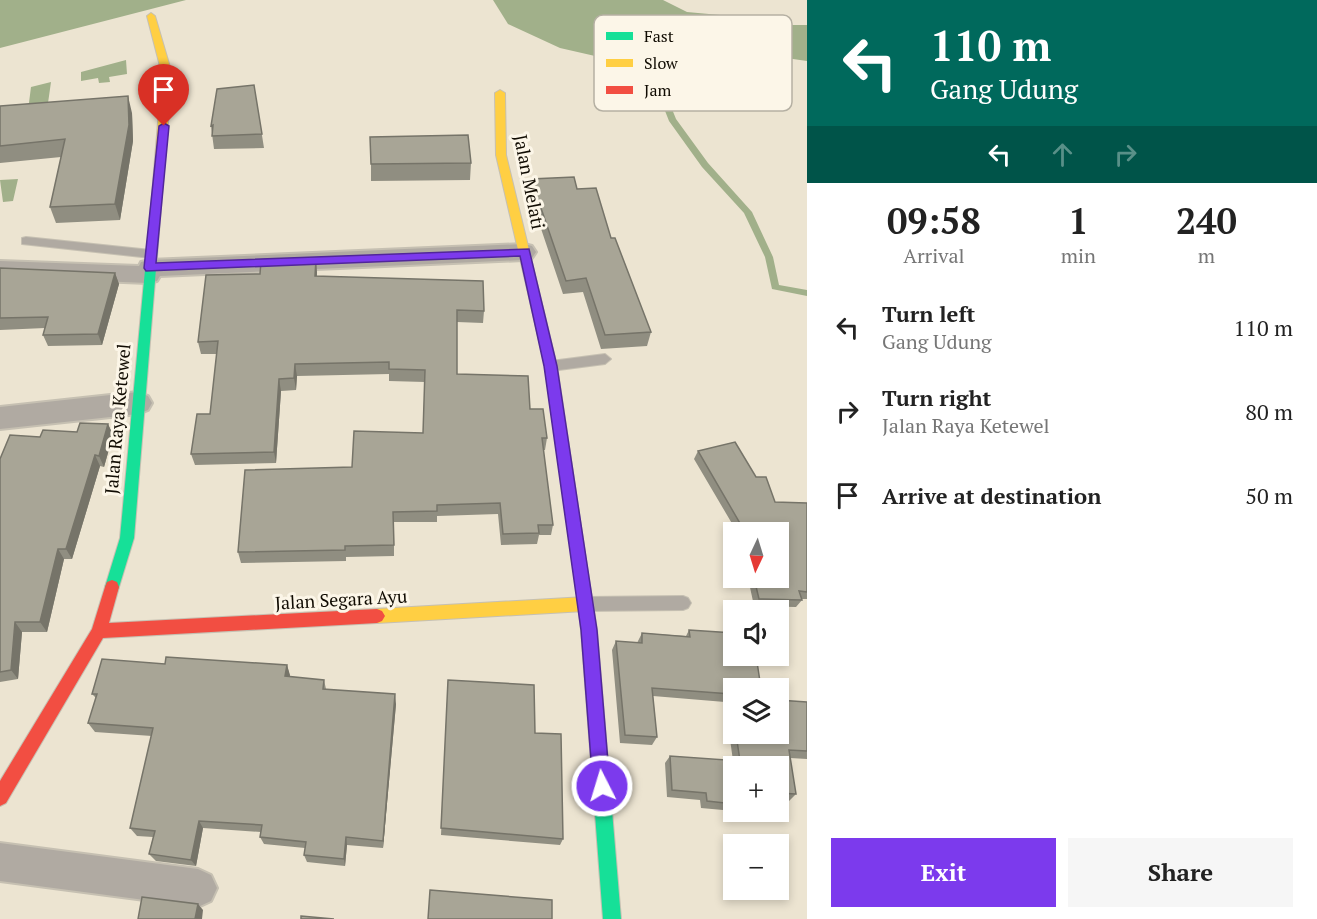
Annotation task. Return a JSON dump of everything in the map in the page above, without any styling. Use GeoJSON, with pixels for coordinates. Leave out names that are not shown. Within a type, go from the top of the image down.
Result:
{"type":"FeatureCollection","features":[{"type":"Feature","properties":{"kind":"street","name":"Jalan Raya Ketewel"},"geometry":{"type":"LineString","coordinates":[[0,797],[9,763],[99,631],[127,538],[167,74],[151,16]]}},
{"type":"Feature","properties":{"kind":"street","name":"Jalan Melati"},"geometry":{"type":"LineString","coordinates":[[501,93],[501,155],[551,366],[589,630],[612,919]]}},
{"type":"Feature","properties":{"kind":"street"},"geometry":{"type":"LineString","coordinates":[[0,270],[525,252]]}},
{"type":"Feature","properties":{"kind":"street"},"geometry":{"type":"LineString","coordinates":[[0,418],[138,403]]}},
{"type":"Feature","properties":{"kind":"street","name":"Jalan Segara Ayu"},"geometry":{"type":"LineString","coordinates":[[99,631],[585,604]]}},
{"type":"Feature","properties":{"kind":"street"},"geometry":{"type":"LineString","coordinates":[[0,862],[198,888]]}},
{"type":"Feature","properties":{"kind":"lane"},"geometry":{"type":"LineString","coordinates":[[26,241],[149,266]]}},
{"type":"Feature","properties":{"kind":"lane"},"geometry":{"type":"LineString","coordinates":[[551,366],[605,359]]}},
{"type":"Feature","properties":{"kind":"lane"},"geometry":{"type":"LineString","coordinates":[[585,604],[683,603]]}},
{"type":"Feature","properties":{"kind":"shaded area"},"geometry":{"type":"Polygon","coordinates":[[[0,0],[186,0],[0,48],[0,0]]]}},
{"type":"Feature","properties":{"kind":"shaded area"},"geometry":{"type":"Polygon","coordinates":[[[493,0],[663,0],[687,12],[720,15],[594,15],[594,56],[560,48],[508,24],[493,0]]]}},
{"type":"Feature","properties":{"kind":"shaded area"},"geometry":{"type":"Polygon","coordinates":[[[792,25],[807,25],[807,61],[792,59],[792,25]]]}},
{"type":"Feature","properties":{"kind":"shaded area"},"geometry":{"type":"Polygon","coordinates":[[[126,60],[127,74],[109,77],[110,82],[99,83],[98,78],[81,81],[81,72],[126,60]]]}},
{"type":"Feature","properties":{"kind":"shaded area"},"geometry":{"type":"Polygon","coordinates":[[[51,82],[45,124],[26,126],[31,87],[51,82]]]}},
{"type":"Feature","properties":{"kind":"shaded area"},"geometry":{"type":"Polygon","coordinates":[[[18,179],[13,201],[3,202],[0,180],[18,179]]]}},
{"type":"Feature","properties":{"kind":"building"},"geometry":{"type":"Polygon","coordinates":[[[254,85],[262,134],[212,136],[213,125],[211,126],[217,89],[254,85]]]}},
{"type":"Feature","properties":{"kind":"building"},"geometry":{"type":"Polygon","coordinates":[[[128,96],[129,125],[115,204],[50,207],[65,139],[0,146],[0,106],[128,96]]]}},
{"type":"Feature","properties":{"kind":"building"},"geometry":{"type":"Polygon","coordinates":[[[468,135],[471,163],[371,164],[370,137],[468,135]]]}},
{"type":"Feature","properties":{"kind":"building"},"geometry":{"type":"Polygon","coordinates":[[[574,177],[577,189],[596,188],[611,238],[615,238],[651,332],[605,335],[586,278],[566,281],[531,179],[574,177]]]}},
{"type":"Feature","properties":{"kind":"building"},"geometry":{"type":"Polygon","coordinates":[[[316,259],[315,276],[483,281],[484,311],[457,310],[457,374],[528,376],[530,409],[543,409],[547,438],[542,438],[553,525],[538,525],[539,533],[503,534],[500,503],[437,505],[437,511],[393,512],[394,545],[345,546],[345,550],[238,552],[245,470],[352,467],[354,431],[423,433],[425,370],[389,369],[389,362],[295,364],[294,378],[279,379],[274,452],[191,454],[197,414],[210,414],[218,341],[198,342],[206,275],[260,274],[261,261],[316,259]]]}},
{"type":"Feature","properties":{"kind":"building"},"geometry":{"type":"Polygon","coordinates":[[[0,268],[115,273],[98,334],[43,335],[48,317],[0,318],[0,268]]]}},
{"type":"Feature","properties":{"kind":"building"},"geometry":{"type":"Polygon","coordinates":[[[80,423],[108,424],[99,456],[95,455],[66,549],[58,549],[40,622],[15,622],[11,670],[0,672],[0,459],[10,435],[40,437],[43,430],[77,432],[80,423]]]}},
{"type":"Feature","properties":{"kind":"building"},"geometry":{"type":"Polygon","coordinates":[[[735,442],[756,477],[766,477],[775,502],[807,503],[807,592],[799,591],[802,600],[759,599],[756,588],[789,588],[789,522],[739,522],[698,451],[735,442]]]}},
{"type":"Feature","properties":{"kind":"building"},"geometry":{"type":"Polygon","coordinates":[[[689,630],[723,632],[723,666],[758,666],[759,678],[723,678],[723,693],[652,688],[657,737],[625,735],[616,641],[642,643],[642,633],[690,637],[689,630]]]}},
{"type":"Feature","properties":{"kind":"building"},"geometry":{"type":"Polygon","coordinates":[[[166,657],[287,665],[285,676],[324,680],[323,689],[395,694],[383,841],[346,837],[344,859],[304,855],[306,842],[260,837],[262,825],[199,821],[191,860],[149,854],[155,831],[130,828],[153,728],[88,723],[97,694],[92,694],[102,659],[165,664],[166,657]]]}},
{"type":"Feature","properties":{"kind":"building"},"geometry":{"type":"Polygon","coordinates":[[[448,680],[534,685],[535,733],[561,734],[563,839],[441,828],[448,680]]]}},
{"type":"Feature","properties":{"kind":"building"},"geometry":{"type":"Polygon","coordinates":[[[789,701],[807,702],[807,751],[789,750],[796,794],[789,794],[789,756],[739,756],[737,744],[789,744],[789,701]]]}},
{"type":"Feature","properties":{"kind":"building"},"geometry":{"type":"Polygon","coordinates":[[[670,756],[723,760],[723,803],[707,801],[706,793],[672,790],[670,756]]]}},
{"type":"Feature","properties":{"kind":"building"},"geometry":{"type":"Polygon","coordinates":[[[430,890],[552,900],[552,919],[428,919],[430,890]]]}},
{"type":"Feature","properties":{"kind":"building"},"geometry":{"type":"Polygon","coordinates":[[[142,897],[198,904],[195,919],[138,919],[142,897]]]}},
{"type":"Feature","properties":{"kind":"building"},"geometry":{"type":"Polygon","coordinates":[[[301,916],[334,919],[301,919],[301,916]]]}},
{"type":"Feature","properties":{"kind":"waterway"},"geometry":{"type":"LineString","coordinates":[[669,111],[705,165],[748,212],[769,257],[775,287],[807,293]]}},
{"type":"Feature","properties":{"kind":"traffic: fast"},"geometry":{"type":"LineString","coordinates":[[112,587],[127,538],[157,195]]}},
{"type":"Feature","properties":{"kind":"traffic: fast"},"geometry":{"type":"LineString","coordinates":[[582,580],[589,630],[612,919]]}},
{"type":"Feature","properties":{"kind":"traffic: slow"},"geometry":{"type":"LineString","coordinates":[[151,16],[167,74],[157,195]]}},
{"type":"Feature","properties":{"kind":"traffic: slow"},"geometry":{"type":"LineString","coordinates":[[500,93],[501,155],[551,366],[582,580]]}},
{"type":"Feature","properties":{"kind":"traffic: slow"},"geometry":{"type":"LineString","coordinates":[[377,616],[585,604]]}},
{"type":"Feature","properties":{"kind":"traffic: jam"},"geometry":{"type":"LineString","coordinates":[[0,797],[99,631],[112,587]]}},
{"type":"Feature","properties":{"kind":"traffic: jam"},"geometry":{"type":"LineString","coordinates":[[99,631],[377,616]]}},
{"type":"Feature","properties":{"kind":"route"},"geometry":{"type":"LineString","coordinates":[[164,126],[150,268],[525,252],[551,366],[589,630],[602,786]]}}]}
